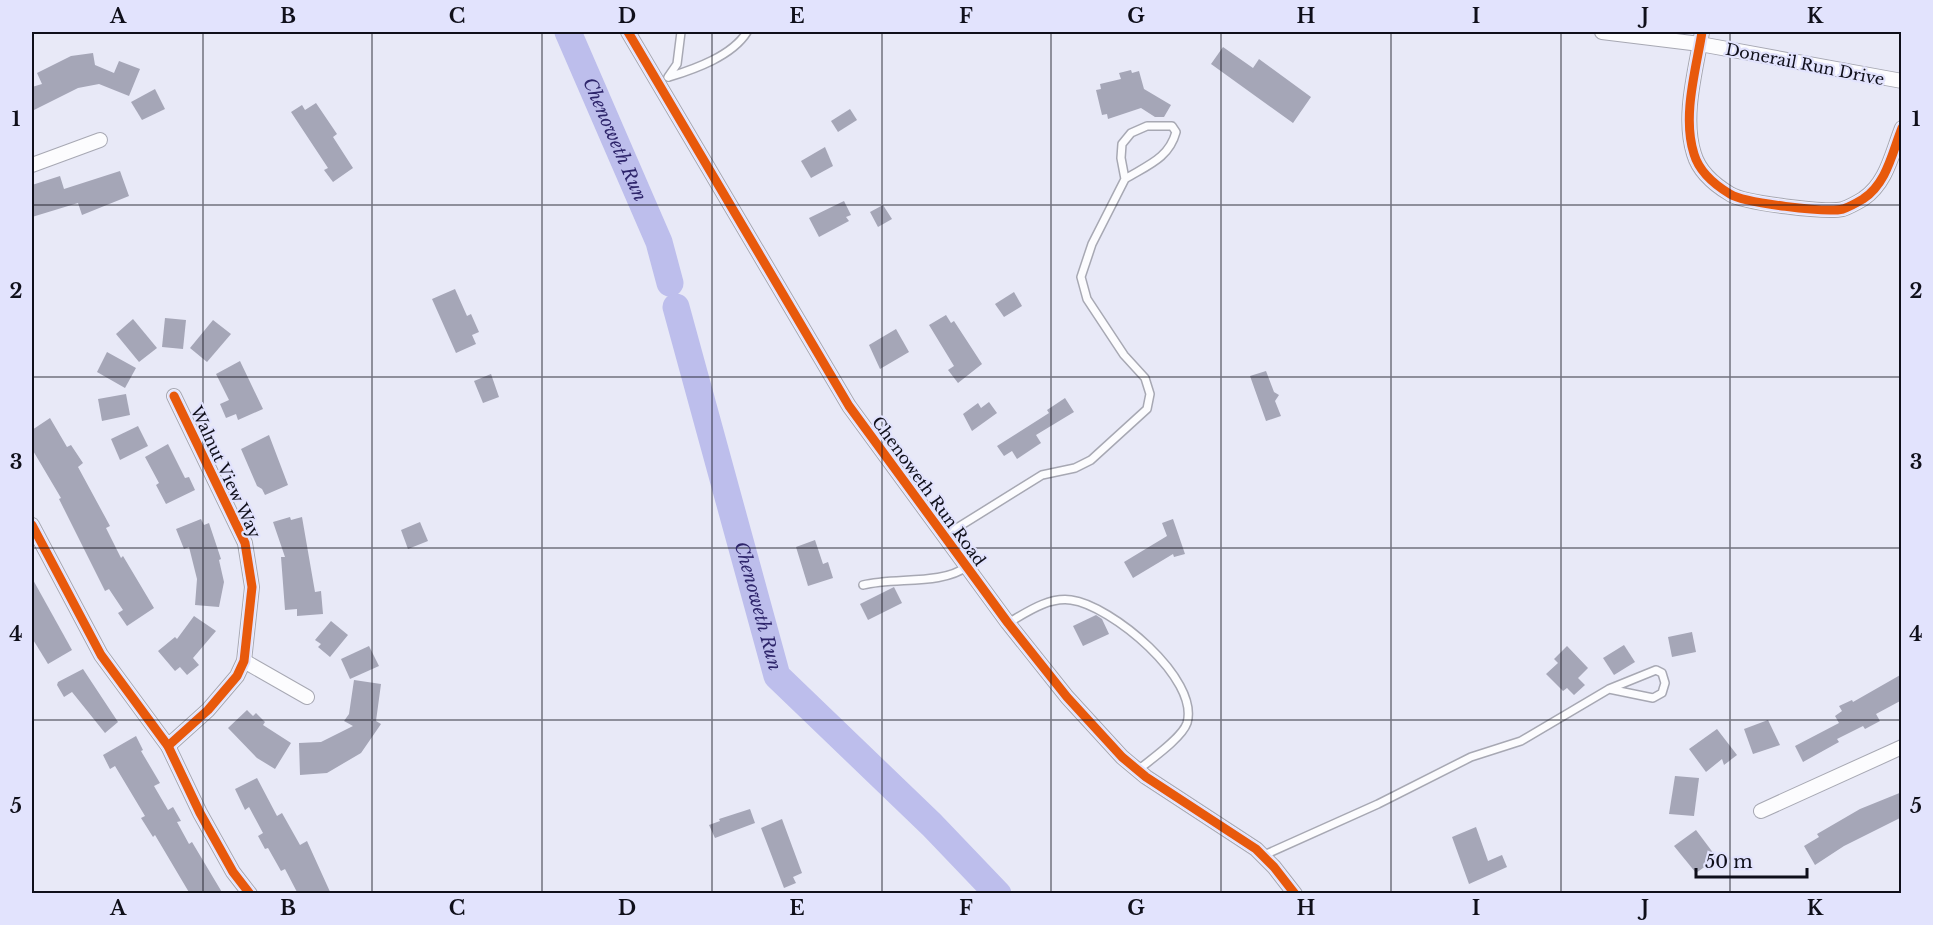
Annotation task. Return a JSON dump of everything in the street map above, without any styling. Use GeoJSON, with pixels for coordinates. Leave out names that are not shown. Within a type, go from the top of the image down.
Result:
{"type":"FeatureCollection","features":[{"type":"Feature","properties":{"kind":"street","name":"Chenoweth Run Road"},"geometry":{"type":"LineString","coordinates":[[628,32],[664,81],[849,406],[1008,623],[1067,697],[1137,770],[1262,855],[1295,894]]}},
{"type":"Feature","properties":{"kind":"street","name":"Donerail Run Drive"},"geometry":{"type":"LineString","coordinates":[[1602,32],[1701,38],[1902,81]]}},
{"type":"Feature","properties":{"kind":"street"},"geometry":{"type":"LineString","coordinates":[[1701,38],[1692,95],[1690,136],[1694,156],[1705,175],[1731,196],[1791,208],[1842,209],[1864,198],[1882,181],[1902,128]]}},
{"type":"Feature","properties":{"kind":"street"},"geometry":{"type":"LineString","coordinates":[[32,165],[100,140]]}},
{"type":"Feature","properties":{"kind":"street","name":"Walnut View Way"},"geometry":{"type":"LineString","coordinates":[[168,746],[220,697],[237,676],[244,662],[252,587],[245,543],[174,396]]}},
{"type":"Feature","properties":{"kind":"street"},"geometry":{"type":"LineString","coordinates":[[32,525],[101,655],[168,746],[200,813],[233,872],[250,894]]}},
{"type":"Feature","properties":{"kind":"street"},"geometry":{"type":"LineString","coordinates":[[244,662],[307,697]]}},
{"type":"Feature","properties":{"kind":"street"},"geometry":{"type":"LineString","coordinates":[[1761,811],[1902,747]]}},
{"type":"Feature","properties":{"kind":"lane"},"geometry":{"type":"LineString","coordinates":[[664,81],[677,64],[681,32]]}},
{"type":"Feature","properties":{"kind":"lane"},"geometry":{"type":"LineString","coordinates":[[664,81],[693,70],[725,52],[747,32]]}},
{"type":"Feature","properties":{"kind":"lane"},"geometry":{"type":"LineString","coordinates":[[944,536],[1042,475],[1075,468],[1091,460],[1147,409],[1150,394],[1145,378],[1124,355],[1087,299],[1081,278],[1092,244],[1125,179],[1161,157],[1172,147],[1176,132],[1172,126],[1148,126],[1131,133],[1122,144],[1120,158],[1125,179]]}},
{"type":"Feature","properties":{"kind":"lane"},"geometry":{"type":"LineString","coordinates":[[863,585],[883,580],[946,577],[966,567]]}},
{"type":"Feature","properties":{"kind":"lane"},"geometry":{"type":"LineString","coordinates":[[1008,623],[1051,601],[1071,600],[1120,621],[1160,661],[1185,692],[1190,712],[1186,727],[1137,770]]}},
{"type":"Feature","properties":{"kind":"lane"},"geometry":{"type":"LineString","coordinates":[[1262,855],[1378,804],[1470,757],[1521,741],[1609,689],[1656,670],[1662,673],[1665,683],[1662,693],[1653,698],[1609,689]]}},
{"type":"Feature","properties":{"kind":"building"},"geometry":{"type":"Polygon","coordinates":[[[1223,47],[1253,68],[1259,59],[1311,97],[1293,123],[1211,64],[1223,47]]]}},
{"type":"Feature","properties":{"kind":"building"},"geometry":{"type":"Polygon","coordinates":[[[93,53],[95,65],[114,73],[119,61],[140,69],[129,96],[99,84],[78,88],[32,111],[32,87],[42,84],[37,73],[71,56],[93,53]]]}},
{"type":"Feature","properties":{"kind":"building"},"geometry":{"type":"Polygon","coordinates":[[[1131,70],[1132,73],[1139,71],[1144,89],[1171,105],[1164,117],[1155,117],[1141,108],[1108,119],[1107,114],[1102,115],[1096,90],[1101,89],[1100,84],[1121,79],[1119,73],[1131,70]]]}},
{"type":"Feature","properties":{"kind":"building"},"geometry":{"type":"Polygon","coordinates":[[[155,89],[165,109],[142,120],[131,102],[155,89]]]}},
{"type":"Feature","properties":{"kind":"building"},"geometry":{"type":"Polygon","coordinates":[[[316,103],[337,134],[333,137],[353,168],[333,182],[324,170],[328,168],[291,112],[302,105],[305,110],[316,103]]]}},
{"type":"Feature","properties":{"kind":"building"},"geometry":{"type":"Polygon","coordinates":[[[850,109],[857,120],[838,132],[831,121],[850,109]]]}},
{"type":"Feature","properties":{"kind":"building"},"geometry":{"type":"Polygon","coordinates":[[[825,147],[833,166],[811,178],[801,161],[825,147]]]}},
{"type":"Feature","properties":{"kind":"building"},"geometry":{"type":"Polygon","coordinates":[[[120,171],[129,196],[82,215],[78,203],[32,217],[32,185],[60,176],[64,189],[120,171]]]}},
{"type":"Feature","properties":{"kind":"building"},"geometry":{"type":"Polygon","coordinates":[[[844,201],[851,215],[846,217],[849,221],[819,237],[809,218],[844,201]]]}},
{"type":"Feature","properties":{"kind":"building"},"geometry":{"type":"Polygon","coordinates":[[[883,205],[892,219],[878,227],[870,212],[883,205]]]}},
{"type":"Feature","properties":{"kind":"building"},"geometry":{"type":"Polygon","coordinates":[[[455,289],[467,316],[471,314],[479,332],[472,335],[476,344],[456,353],[432,299],[455,289]]]}},
{"type":"Feature","properties":{"kind":"building"},"geometry":{"type":"Polygon","coordinates":[[[1014,292],[1022,306],[1004,317],[995,304],[1014,292]]]}},
{"type":"Feature","properties":{"kind":"building"},"geometry":{"type":"Polygon","coordinates":[[[946,315],[951,323],[954,321],[982,364],[958,383],[948,370],[954,366],[929,325],[946,315]]]}},
{"type":"Feature","properties":{"kind":"building"},"geometry":{"type":"Polygon","coordinates":[[[165,318],[186,320],[183,349],[162,347],[165,318]]]}},
{"type":"Feature","properties":{"kind":"building"},"geometry":{"type":"Polygon","coordinates":[[[133,319],[157,348],[139,362],[116,334],[133,319]]]}},
{"type":"Feature","properties":{"kind":"building"},"geometry":{"type":"Polygon","coordinates":[[[213,320],[231,334],[207,362],[190,348],[213,320]]]}},
{"type":"Feature","properties":{"kind":"building"},"geometry":{"type":"Polygon","coordinates":[[[896,329],[909,352],[880,369],[869,345],[896,329]]]}},
{"type":"Feature","properties":{"kind":"building"},"geometry":{"type":"Polygon","coordinates":[[[107,352],[136,368],[125,388],[97,372],[107,352]]]}},
{"type":"Feature","properties":{"kind":"building"},"geometry":{"type":"Polygon","coordinates":[[[240,361],[263,409],[238,420],[236,414],[226,418],[220,404],[229,400],[216,374],[240,361]]]}},
{"type":"Feature","properties":{"kind":"building"},"geometry":{"type":"Polygon","coordinates":[[[1266,371],[1274,392],[1279,395],[1275,401],[1281,416],[1266,421],[1250,376],[1266,371]]]}},
{"type":"Feature","properties":{"kind":"building"},"geometry":{"type":"Polygon","coordinates":[[[491,374],[499,397],[483,403],[474,381],[491,374]]]}},
{"type":"Feature","properties":{"kind":"building"},"geometry":{"type":"Polygon","coordinates":[[[126,394],[130,415],[102,421],[98,399],[126,394]]]}},
{"type":"Feature","properties":{"kind":"building"},"geometry":{"type":"Polygon","coordinates":[[[1065,398],[1074,412],[1036,435],[1041,443],[1017,459],[1012,451],[1004,456],[997,446],[1049,413],[1047,410],[1065,398]]]}},
{"type":"Feature","properties":{"kind":"building"},"geometry":{"type":"Polygon","coordinates":[[[989,402],[997,413],[972,431],[963,414],[978,403],[981,408],[989,402]]]}},
{"type":"Feature","properties":{"kind":"building"},"geometry":{"type":"Polygon","coordinates":[[[50,418],[67,447],[71,445],[83,463],[78,467],[110,526],[106,528],[121,558],[123,556],[154,608],[127,626],[118,613],[123,610],[109,589],[105,591],[59,499],[61,498],[32,449],[32,430],[50,418]]]}},
{"type":"Feature","properties":{"kind":"building"},"geometry":{"type":"Polygon","coordinates":[[[138,426],[148,446],[120,460],[111,439],[138,426]]]}},
{"type":"Feature","properties":{"kind":"building"},"geometry":{"type":"Polygon","coordinates":[[[269,435],[288,485],[265,495],[257,486],[241,449],[269,435]]]}},
{"type":"Feature","properties":{"kind":"building"},"geometry":{"type":"Polygon","coordinates":[[[168,444],[185,478],[189,477],[195,490],[166,504],[156,485],[159,483],[145,457],[168,444]]]}},
{"type":"Feature","properties":{"kind":"building"},"geometry":{"type":"Polygon","coordinates":[[[290,517],[291,520],[302,517],[315,592],[321,591],[323,614],[297,616],[297,609],[285,610],[281,557],[285,557],[273,522],[290,517]]]}},
{"type":"Feature","properties":{"kind":"building"},"geometry":{"type":"Polygon","coordinates":[[[201,519],[204,525],[209,523],[221,559],[219,560],[224,582],[219,607],[195,605],[197,579],[189,547],[184,549],[176,529],[201,519]]]}},
{"type":"Feature","properties":{"kind":"building"},"geometry":{"type":"Polygon","coordinates":[[[1173,519],[1185,554],[1174,557],[1173,554],[1133,578],[1124,562],[1167,536],[1162,523],[1173,519]]]}},
{"type":"Feature","properties":{"kind":"building"},"geometry":{"type":"Polygon","coordinates":[[[420,522],[428,541],[408,549],[401,530],[420,522]]]}},
{"type":"Feature","properties":{"kind":"building"},"geometry":{"type":"Polygon","coordinates":[[[815,540],[823,564],[828,562],[833,578],[808,586],[796,547],[815,540]]]}},
{"type":"Feature","properties":{"kind":"building"},"geometry":{"type":"Polygon","coordinates":[[[32,578],[72,650],[48,664],[32,638],[32,578]]]}},
{"type":"Feature","properties":{"kind":"building"},"geometry":{"type":"Polygon","coordinates":[[[894,587],[902,603],[868,620],[860,604],[894,587]]]}},
{"type":"Feature","properties":{"kind":"building"},"geometry":{"type":"Polygon","coordinates":[[[1096,615],[1102,619],[1109,634],[1083,646],[1073,626],[1096,615]]]}},
{"type":"Feature","properties":{"kind":"building"},"geometry":{"type":"Polygon","coordinates":[[[194,616],[216,631],[193,658],[199,665],[187,675],[180,667],[175,671],[158,651],[175,637],[177,639],[194,616]]]}},
{"type":"Feature","properties":{"kind":"building"},"geometry":{"type":"Polygon","coordinates":[[[331,621],[348,635],[330,657],[318,647],[321,644],[315,640],[331,621]]]}},
{"type":"Feature","properties":{"kind":"building"},"geometry":{"type":"Polygon","coordinates":[[[1692,632],[1696,652],[1672,657],[1668,637],[1692,632]]]}},
{"type":"Feature","properties":{"kind":"building"},"geometry":{"type":"Polygon","coordinates":[[[1624,645],[1635,662],[1614,675],[1603,658],[1624,645]]]}},
{"type":"Feature","properties":{"kind":"building"},"geometry":{"type":"Polygon","coordinates":[[[369,646],[379,666],[350,679],[341,659],[369,646]]]}},
{"type":"Feature","properties":{"kind":"building"},"geometry":{"type":"Polygon","coordinates":[[[1567,646],[1588,668],[1578,678],[1585,685],[1574,695],[1567,688],[1563,691],[1546,674],[1558,663],[1554,659],[1567,646]]]}},
{"type":"Feature","properties":{"kind":"building"},"geometry":{"type":"Polygon","coordinates":[[[83,669],[118,722],[105,733],[72,692],[64,697],[57,685],[58,682],[83,669]]]}},
{"type":"Feature","properties":{"kind":"building"},"geometry":{"type":"Polygon","coordinates":[[[1902,674],[1902,700],[1876,714],[1880,721],[1865,729],[1863,726],[1837,739],[1839,742],[1803,762],[1795,746],[1839,723],[1835,716],[1842,711],[1839,706],[1852,700],[1853,702],[1902,674]]]}},
{"type":"Feature","properties":{"kind":"building"},"geometry":{"type":"Polygon","coordinates":[[[354,680],[381,684],[376,721],[381,724],[361,753],[327,773],[300,775],[299,743],[321,742],[353,726],[344,721],[349,714],[354,680]]]}},
{"type":"Feature","properties":{"kind":"building"},"geometry":{"type":"Polygon","coordinates":[[[247,710],[253,716],[256,713],[265,722],[263,725],[291,743],[275,769],[257,758],[228,728],[247,710]]]}},
{"type":"Feature","properties":{"kind":"building"},"geometry":{"type":"Polygon","coordinates":[[[1768,720],[1780,745],[1753,754],[1744,729],[1768,720]]]}},
{"type":"Feature","properties":{"kind":"building"},"geometry":{"type":"Polygon","coordinates":[[[1717,729],[1737,755],[1724,765],[1722,759],[1706,772],[1689,749],[1717,729]]]}},
{"type":"Feature","properties":{"kind":"building"},"geometry":{"type":"Polygon","coordinates":[[[136,736],[143,750],[141,751],[160,783],[154,786],[168,810],[173,807],[181,821],[177,822],[189,844],[192,842],[223,894],[190,894],[155,835],[153,837],[141,818],[145,816],[115,766],[110,769],[103,755],[136,736]]]}},
{"type":"Feature","properties":{"kind":"building"},"geometry":{"type":"Polygon","coordinates":[[[1675,776],[1699,778],[1694,816],[1669,814],[1675,776]]]}},
{"type":"Feature","properties":{"kind":"building"},"geometry":{"type":"Polygon","coordinates":[[[257,778],[277,816],[282,813],[300,845],[307,841],[331,894],[298,894],[285,869],[281,871],[268,848],[265,849],[258,836],[263,833],[249,807],[245,810],[235,789],[257,778]]]}},
{"type":"Feature","properties":{"kind":"building"},"geometry":{"type":"Polygon","coordinates":[[[1902,792],[1902,817],[1844,846],[1815,865],[1804,846],[1819,837],[1817,834],[1860,809],[1902,792]]]}},
{"type":"Feature","properties":{"kind":"building"},"geometry":{"type":"Polygon","coordinates":[[[750,809],[755,823],[715,838],[709,825],[720,821],[719,819],[750,809]]]}},
{"type":"Feature","properties":{"kind":"building"},"geometry":{"type":"Polygon","coordinates":[[[782,819],[802,873],[793,877],[796,883],[784,888],[761,828],[782,819]]]}},
{"type":"Feature","properties":{"kind":"building"},"geometry":{"type":"Polygon","coordinates":[[[1476,827],[1488,861],[1502,855],[1507,867],[1469,884],[1452,837],[1476,827]]]}},
{"type":"Feature","properties":{"kind":"building"},"geometry":{"type":"Polygon","coordinates":[[[1696,830],[1717,858],[1696,873],[1674,846],[1696,830]]]}},
{"type":"Feature","properties":{"kind":"waterway","name":"Chenoweth Run"},"geometry":{"type":"LineString","coordinates":[[568,32],[659,242],[670,283]]}},
{"type":"Feature","properties":{"kind":"waterway","name":"Chenoweth Run"},"geometry":{"type":"LineString","coordinates":[[676,307],[777,676],[932,825],[998,894]]}},
{"type":"Feature","properties":{"kind":"cycle path"},"geometry":{"type":"LineString","coordinates":[[628,32],[849,406],[1008,623],[1067,697],[1122,757],[1146,777],[1256,849],[1274,867],[1295,894]]}},
{"type":"Feature","properties":{"kind":"cycle path"},"geometry":{"type":"LineString","coordinates":[[1702,32],[1691,93],[1689,124],[1691,139],[1696,160],[1704,172],[1713,182],[1730,194],[1751,201],[1785,206],[1820,210],[1843,209],[1863,199],[1878,185],[1888,167],[1902,128]]}},
{"type":"Feature","properties":{"kind":"cycle path"},"geometry":{"type":"LineString","coordinates":[[168,746],[208,710],[237,676],[244,661],[252,587],[245,543],[174,396]]}},
{"type":"Feature","properties":{"kind":"cycle path"},"geometry":{"type":"LineString","coordinates":[[32,525],[101,655],[168,746],[200,813],[233,872],[250,894]]}}]}
